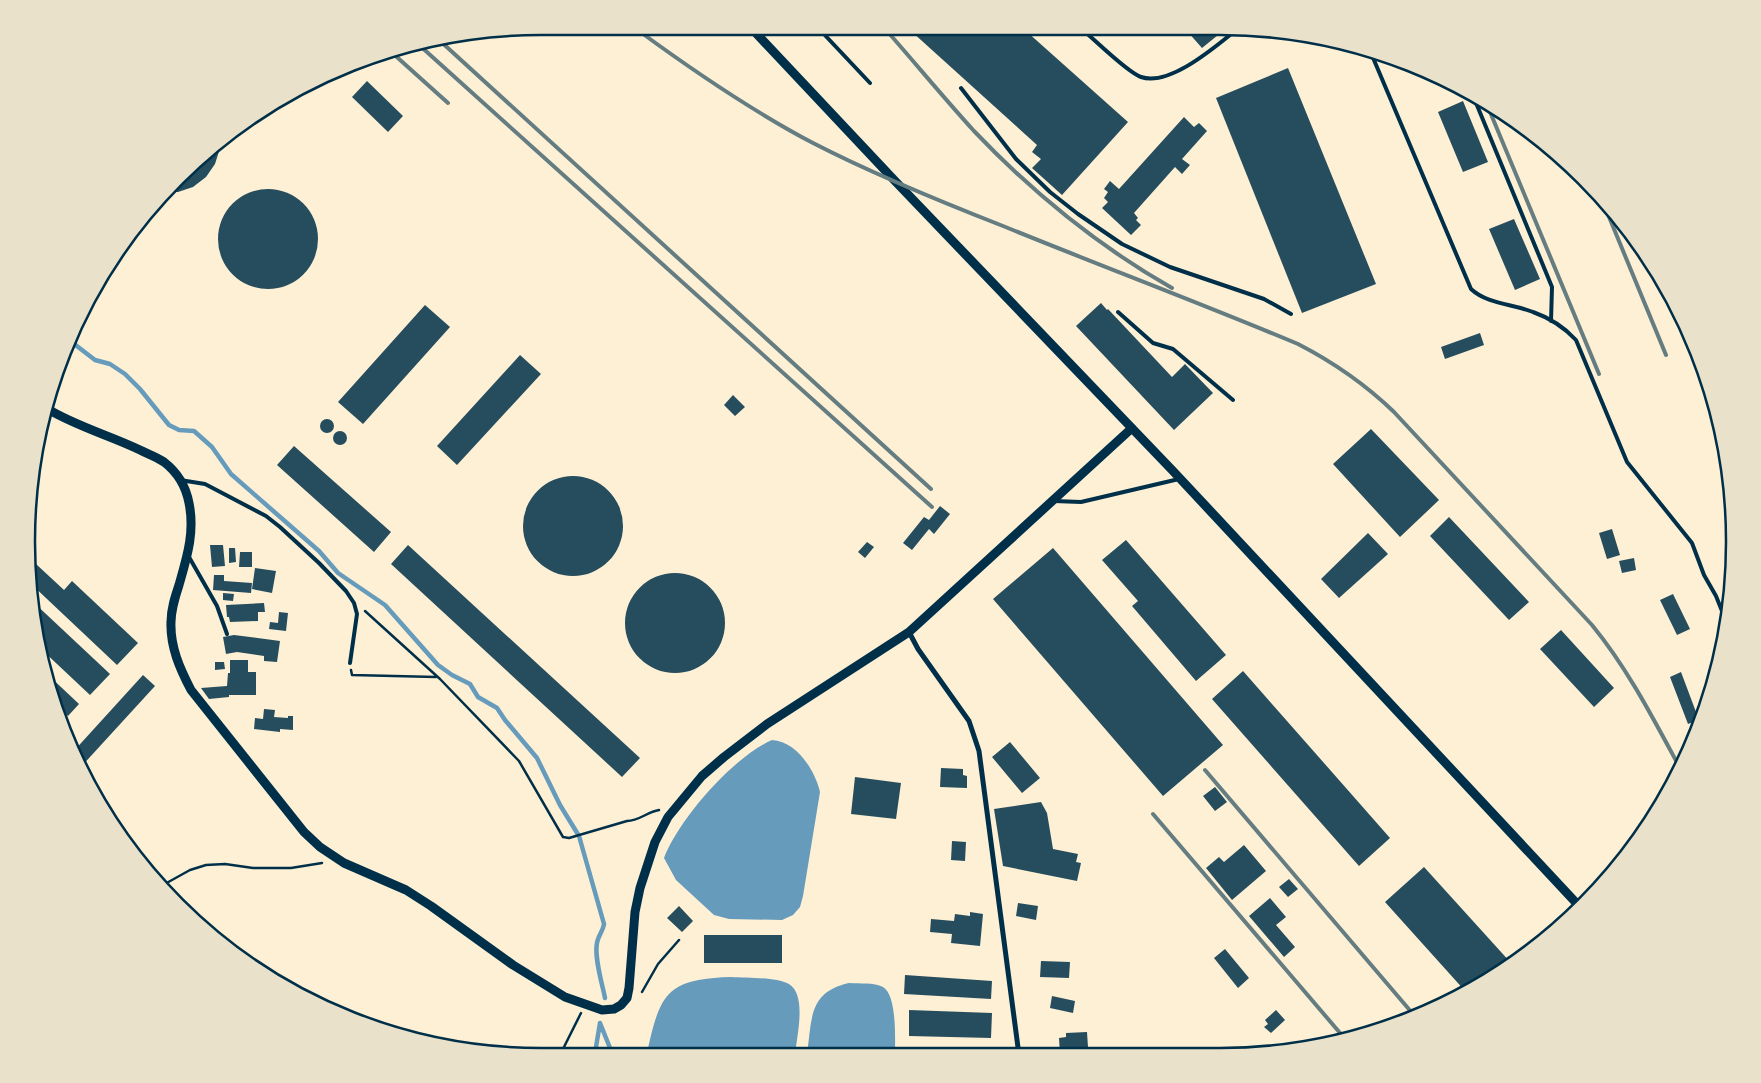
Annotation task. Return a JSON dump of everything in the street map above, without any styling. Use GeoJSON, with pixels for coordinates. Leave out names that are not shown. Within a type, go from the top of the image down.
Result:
{"type":"FeatureCollection","features":[{"type":"Feature","properties":{"kind":"street"},"geometry":{"type":"LineString","coordinates":[[758,35],[1180,478],[1576,902]]}},
{"type":"Feature","properties":{"kind":"street"},"geometry":{"type":"LineString","coordinates":[[52,411],[162,461],[173,470],[180,480],[187,492],[192,517],[192,533],[188,555],[174,598],[170,623],[172,646],[191,690],[304,832],[320,847],[344,863],[406,890],[535,979],[565,997],[602,1010],[614,1009],[627,998],[631,975],[635,912],[640,888],[655,842],[672,812],[702,776],[767,724],[909,632],[1132,428]]}},
{"type":"Feature","properties":{"kind":"street"},"geometry":{"type":"LineString","coordinates":[[909,632],[918,649],[969,720],[979,751],[1018,1048]]}},
{"type":"Feature","properties":{"kind":"lane"},"geometry":{"type":"LineString","coordinates":[[825,35],[870,83]]}},
{"type":"Feature","properties":{"kind":"lane"},"geometry":{"type":"LineString","coordinates":[[1089,35],[1131,71],[1140,77],[1150,79],[1172,74],[1194,62],[1229,35]]}},
{"type":"Feature","properties":{"kind":"lane"},"geometry":{"type":"LineString","coordinates":[[1374,59],[1471,289],[1478,297],[1534,312],[1563,327],[1576,340],[1628,462],[1692,543],[1704,575],[1722,610]]}},
{"type":"Feature","properties":{"kind":"lane"},"geometry":{"type":"LineString","coordinates":[[961,88],[1016,159],[1050,192],[1122,244],[1170,267],[1264,299],[1291,314]]}},
{"type":"Feature","properties":{"kind":"lane"},"geometry":{"type":"LineString","coordinates":[[1477,105],[1552,287],[1552,321]]}},
{"type":"Feature","properties":{"kind":"lane"},"geometry":{"type":"LineString","coordinates":[[1118,312],[1153,343],[1174,349],[1233,400]]}},
{"type":"Feature","properties":{"kind":"lane"},"geometry":{"type":"LineString","coordinates":[[1052,501],[1081,502],[1180,478]]}},
{"type":"Feature","properties":{"kind":"lane"},"geometry":{"type":"LineString","coordinates":[[180,480],[205,484],[266,516],[319,563],[346,591],[354,603],[357,614],[350,664]]}},
{"type":"Feature","properties":{"kind":"lane"},"geometry":{"type":"LineString","coordinates":[[188,555],[217,606],[227,634]]}},
{"type":"Feature","properties":{"kind":"path"},"geometry":{"type":"LineString","coordinates":[[354,603],[437,677],[519,761],[563,837],[575,836],[626,821],[634,821],[648,812],[658,810],[672,812]]}},
{"type":"Feature","properties":{"kind":"path"},"geometry":{"type":"LineString","coordinates":[[350,664],[352,674],[437,677]]}},
{"type":"Feature","properties":{"kind":"path"},"geometry":{"type":"LineString","coordinates":[[168,883],[190,870],[206,865],[225,864],[253,868],[290,868],[318,863],[344,863]]}},
{"type":"Feature","properties":{"kind":"path"},"geometry":{"type":"LineString","coordinates":[[642,992],[658,964],[679,940]]}},
{"type":"Feature","properties":{"kind":"path"},"geometry":{"type":"LineString","coordinates":[[564,1048],[586,1005]]}},
{"type":"Feature","properties":{"kind":"water"},"geometry":{"type":"Polygon","coordinates":[[[772,740],[789,745],[803,758],[814,775],[820,792],[800,907],[793,915],[782,920],[729,919],[714,915],[676,880],[664,858],[671,842],[694,808],[709,791],[741,760],[772,740]]]}},
{"type":"Feature","properties":{"kind":"water"},"geometry":{"type":"Polygon","coordinates":[[[710,978],[761,978],[789,984],[795,989],[799,1006],[800,1016],[796,1048],[648,1048],[662,1003],[670,993],[680,986],[693,981],[710,978]]]}},
{"type":"Feature","properties":{"kind":"water"},"geometry":{"type":"Polygon","coordinates":[[[849,983],[875,984],[883,987],[888,992],[893,1008],[895,1048],[808,1048],[814,1009],[826,993],[836,987],[849,983]]]}},
{"type":"Feature","properties":{"kind":"building"},"geometry":{"type":"Polygon","coordinates":[[[915,35],[1030,35],[1128,122],[1062,195],[1032,168],[1041,159],[1032,152],[1037,145],[915,35]]]}},
{"type":"Feature","properties":{"kind":"building"},"geometry":{"type":"Polygon","coordinates":[[[1191,35],[1218,35],[1202,48],[1191,35]]]}},
{"type":"Feature","properties":{"kind":"building"},"geometry":{"type":"Polygon","coordinates":[[[1288,68],[1376,284],[1302,313],[1216,98],[1288,68]]]}},
{"type":"Feature","properties":{"kind":"building"},"geometry":{"type":"Polygon","coordinates":[[[367,81],[403,116],[388,132],[352,97],[367,81]]]}},
{"type":"Feature","properties":{"kind":"building"},"geometry":{"type":"Polygon","coordinates":[[[1463,101],[1488,162],[1463,172],[1438,112],[1463,101]]]}},
{"type":"Feature","properties":{"kind":"building"},"geometry":{"type":"Polygon","coordinates":[[[1184,117],[1194,127],[1199,123],[1207,131],[1182,159],[1190,165],[1182,174],[1175,167],[1134,213],[1138,218],[1136,220],[1141,225],[1131,235],[1102,208],[1108,202],[1104,198],[1108,192],[1104,189],[1110,181],[1119,189],[1184,117]]]}},
{"type":"Feature","properties":{"kind":"building"},"geometry":{"type":"Polygon","coordinates":[[[219,152],[215,164],[206,177],[193,187],[175,192],[219,152]]]}},
{"type":"Feature","properties":{"kind":"building"},"geometry":{"type":"Polygon","coordinates":[[[268,189],[287,193],[303,204],[314,220],[318,239],[314,258],[303,274],[287,285],[268,289],[249,285],[233,274],[222,258],[218,239],[222,220],[233,204],[249,193],[268,189]]]}},
{"type":"Feature","properties":{"kind":"building"},"geometry":{"type":"Polygon","coordinates":[[[1514,219],[1540,279],[1515,290],[1489,229],[1514,219]]]}},
{"type":"Feature","properties":{"kind":"building"},"geometry":{"type":"Polygon","coordinates":[[[1101,303],[1172,377],[1185,364],[1213,393],[1174,430],[1076,326],[1101,303]]]}},
{"type":"Feature","properties":{"kind":"building"},"geometry":{"type":"Polygon","coordinates":[[[425,305],[450,327],[363,424],[338,402],[425,305]]]}},
{"type":"Feature","properties":{"kind":"building"},"geometry":{"type":"Polygon","coordinates":[[[1480,333],[1484,345],[1445,359],[1441,347],[1480,333]]]}},
{"type":"Feature","properties":{"kind":"building"},"geometry":{"type":"Polygon","coordinates":[[[520,355],[541,374],[457,465],[437,446],[520,355]]]}},
{"type":"Feature","properties":{"kind":"building"},"geometry":{"type":"Polygon","coordinates":[[[733,395],[745,407],[735,416],[724,405],[733,395]]]}},
{"type":"Feature","properties":{"kind":"building"},"geometry":{"type":"Polygon","coordinates":[[[324,419],[330,419],[334,426],[330,433],[324,433],[320,429],[320,423],[324,419]]]}},
{"type":"Feature","properties":{"kind":"building"},"geometry":{"type":"Polygon","coordinates":[[[1371,429],[1439,500],[1400,537],[1333,464],[1371,429]]]}},
{"type":"Feature","properties":{"kind":"building"},"geometry":{"type":"Polygon","coordinates":[[[337,431],[343,431],[347,438],[343,445],[337,445],[333,441],[333,435],[337,431]]]}},
{"type":"Feature","properties":{"kind":"building"},"geometry":{"type":"Polygon","coordinates":[[[294,446],[391,532],[374,552],[277,465],[294,446]]]}},
{"type":"Feature","properties":{"kind":"building"},"geometry":{"type":"Polygon","coordinates":[[[573,476],[592,480],[608,491],[619,507],[623,526],[619,545],[608,561],[592,572],[573,576],[554,572],[538,561],[527,545],[523,526],[527,507],[538,491],[554,480],[573,476]]]}},
{"type":"Feature","properties":{"kind":"building"},"geometry":{"type":"Polygon","coordinates":[[[940,506],[950,514],[934,534],[929,529],[912,550],[903,543],[924,517],[929,520],[940,506]]]}},
{"type":"Feature","properties":{"kind":"building"},"geometry":{"type":"Polygon","coordinates":[[[1449,517],[1529,602],[1509,620],[1430,536],[1449,517]]]}},
{"type":"Feature","properties":{"kind":"building"},"geometry":{"type":"Polygon","coordinates":[[[1612,529],[1620,555],[1607,559],[1599,533],[1612,529]]]}},
{"type":"Feature","properties":{"kind":"building"},"geometry":{"type":"Polygon","coordinates":[[[1368,533],[1388,554],[1339,598],[1321,579],[1368,533]]]}},
{"type":"Feature","properties":{"kind":"building"},"geometry":{"type":"Polygon","coordinates":[[[1126,540],[1226,655],[1196,681],[1132,606],[1138,601],[1102,560],[1126,540]]]}},
{"type":"Feature","properties":{"kind":"building"},"geometry":{"type":"Polygon","coordinates":[[[867,542],[874,547],[865,558],[858,552],[867,542]]]}},
{"type":"Feature","properties":{"kind":"building"},"geometry":{"type":"Polygon","coordinates":[[[210,545],[223,545],[225,566],[212,567],[210,545]]]}},
{"type":"Feature","properties":{"kind":"building"},"geometry":{"type":"Polygon","coordinates":[[[408,545],[640,758],[622,777],[391,564],[408,545]]]}},
{"type":"Feature","properties":{"kind":"building"},"geometry":{"type":"Polygon","coordinates":[[[229,548],[235,548],[236,562],[229,563],[229,548]]]}},
{"type":"Feature","properties":{"kind":"building"},"geometry":{"type":"Polygon","coordinates":[[[1053,548],[1223,745],[1163,796],[993,599],[1053,548]]]}},
{"type":"Feature","properties":{"kind":"building"},"geometry":{"type":"Polygon","coordinates":[[[240,552],[252,552],[252,567],[239,567],[240,552]]]}},
{"type":"Feature","properties":{"kind":"building"},"geometry":{"type":"Polygon","coordinates":[[[1634,558],[1636,570],[1622,573],[1619,561],[1634,558]]]}},
{"type":"Feature","properties":{"kind":"building"},"geometry":{"type":"Polygon","coordinates":[[[36,564],[64,590],[72,581],[138,643],[117,665],[37,590],[36,564]]]}},
{"type":"Feature","properties":{"kind":"building"},"geometry":{"type":"Polygon","coordinates":[[[255,568],[276,571],[272,593],[252,589],[255,568]]]}},
{"type":"Feature","properties":{"kind":"building"},"geometry":{"type":"Polygon","coordinates":[[[675,573],[694,577],[710,588],[721,604],[725,623],[721,642],[710,658],[694,669],[675,673],[656,669],[640,658],[629,642],[625,623],[629,604],[640,588],[656,577],[675,573]]]}},
{"type":"Feature","properties":{"kind":"building"},"geometry":{"type":"Polygon","coordinates":[[[214,575],[224,575],[224,581],[252,583],[251,593],[213,590],[214,575]]]}},
{"type":"Feature","properties":{"kind":"building"},"geometry":{"type":"Polygon","coordinates":[[[223,593],[234,594],[233,601],[223,600],[223,593]]]}},
{"type":"Feature","properties":{"kind":"building"},"geometry":{"type":"Polygon","coordinates":[[[1673,594],[1690,629],[1677,635],[1660,600],[1673,594]]]}},
{"type":"Feature","properties":{"kind":"building"},"geometry":{"type":"Polygon","coordinates":[[[264,603],[265,612],[258,612],[258,621],[230,622],[229,617],[227,617],[226,605],[264,603]]]}},
{"type":"Feature","properties":{"kind":"building"},"geometry":{"type":"Polygon","coordinates":[[[39,607],[110,674],[90,695],[48,656],[39,607]]]}},
{"type":"Feature","properties":{"kind":"building"},"geometry":{"type":"Polygon","coordinates":[[[279,612],[288,613],[286,631],[269,629],[270,622],[278,623],[279,612]]]}},
{"type":"Feature","properties":{"kind":"building"},"geometry":{"type":"Polygon","coordinates":[[[1561,630],[1614,688],[1594,707],[1540,649],[1561,630]]]}},
{"type":"Feature","properties":{"kind":"building"},"geometry":{"type":"Polygon","coordinates":[[[234,635],[280,641],[277,662],[264,661],[264,656],[237,652],[226,654],[223,637],[234,635]]]}},
{"type":"Feature","properties":{"kind":"building"},"geometry":{"type":"Polygon","coordinates":[[[230,660],[248,660],[248,672],[256,672],[256,695],[229,695],[229,697],[209,699],[201,688],[227,686],[230,660]]]}},
{"type":"Feature","properties":{"kind":"building"},"geometry":{"type":"Polygon","coordinates":[[[215,662],[224,662],[225,669],[215,670],[215,662]]]}},
{"type":"Feature","properties":{"kind":"building"},"geometry":{"type":"Polygon","coordinates":[[[1243,671],[1390,838],[1359,866],[1212,699],[1243,671]]]}},
{"type":"Feature","properties":{"kind":"building"},"geometry":{"type":"Polygon","coordinates":[[[1681,672],[1696,712],[1692,723],[1688,724],[1670,677],[1681,672]]]}},
{"type":"Feature","properties":{"kind":"building"},"geometry":{"type":"Polygon","coordinates":[[[143,675],[155,686],[85,762],[79,746],[143,675]]]}},
{"type":"Feature","properties":{"kind":"building"},"geometry":{"type":"Polygon","coordinates":[[[55,681],[79,704],[68,716],[62,704],[55,681]]]}},
{"type":"Feature","properties":{"kind":"building"},"geometry":{"type":"Polygon","coordinates":[[[264,709],[275,710],[274,717],[288,718],[288,716],[293,716],[293,730],[280,729],[280,732],[254,729],[255,718],[263,719],[264,709]]]}},
{"type":"Feature","properties":{"kind":"building"},"geometry":{"type":"Polygon","coordinates":[[[1010,742],[1040,778],[1022,793],[992,757],[1010,742]]]}},
{"type":"Feature","properties":{"kind":"building"},"geometry":{"type":"Polygon","coordinates":[[[941,768],[963,769],[963,775],[967,776],[967,788],[940,787],[941,768]]]}},
{"type":"Feature","properties":{"kind":"building"},"geometry":{"type":"Polygon","coordinates":[[[855,777],[901,783],[896,819],[851,814],[855,777]]]}},
{"type":"Feature","properties":{"kind":"building"},"geometry":{"type":"Polygon","coordinates":[[[1215,787],[1227,802],[1215,811],[1203,796],[1215,787]]]}},
{"type":"Feature","properties":{"kind":"building"},"geometry":{"type":"Polygon","coordinates":[[[1041,802],[1047,813],[1053,849],[1078,854],[1076,862],[1081,863],[1077,881],[1003,866],[994,809],[1041,802]]]}},
{"type":"Feature","properties":{"kind":"building"},"geometry":{"type":"Polygon","coordinates":[[[952,841],[966,842],[965,861],[951,860],[952,841]]]}},
{"type":"Feature","properties":{"kind":"building"},"geometry":{"type":"Polygon","coordinates":[[[1244,845],[1266,871],[1232,900],[1206,868],[1219,857],[1224,862],[1244,845]]]}},
{"type":"Feature","properties":{"kind":"building"},"geometry":{"type":"Polygon","coordinates":[[[1424,867],[1507,959],[1461,987],[1385,902],[1424,867]]]}},
{"type":"Feature","properties":{"kind":"building"},"geometry":{"type":"Polygon","coordinates":[[[1289,879],[1298,889],[1288,897],[1279,887],[1289,879]]]}},
{"type":"Feature","properties":{"kind":"building"},"geometry":{"type":"Polygon","coordinates":[[[1270,898],[1286,917],[1276,925],[1295,947],[1284,957],[1249,916],[1270,898]]]}},
{"type":"Feature","properties":{"kind":"building"},"geometry":{"type":"Polygon","coordinates":[[[1018,903],[1038,906],[1036,920],[1016,916],[1018,903]]]}},
{"type":"Feature","properties":{"kind":"building"},"geometry":{"type":"Polygon","coordinates":[[[679,906],[693,921],[682,932],[667,918],[679,906]]]}},
{"type":"Feature","properties":{"kind":"building"},"geometry":{"type":"Polygon","coordinates":[[[970,912],[983,914],[980,946],[951,943],[952,934],[930,932],[931,919],[954,921],[955,914],[970,916],[970,912]]]}},
{"type":"Feature","properties":{"kind":"building"},"geometry":{"type":"Polygon","coordinates":[[[704,935],[782,935],[782,963],[704,963],[704,935]]]}},
{"type":"Feature","properties":{"kind":"building"},"geometry":{"type":"Polygon","coordinates":[[[1225,949],[1249,978],[1238,988],[1214,958],[1225,949]]]}},
{"type":"Feature","properties":{"kind":"building"},"geometry":{"type":"Polygon","coordinates":[[[1041,961],[1070,962],[1069,978],[1040,977],[1041,961]]]}},
{"type":"Feature","properties":{"kind":"building"},"geometry":{"type":"Polygon","coordinates":[[[905,975],[992,981],[991,999],[904,994],[905,975]]]}},
{"type":"Feature","properties":{"kind":"building"},"geometry":{"type":"Polygon","coordinates":[[[1052,996],[1075,1001],[1073,1013],[1050,1008],[1052,996]]]}},
{"type":"Feature","properties":{"kind":"building"},"geometry":{"type":"Polygon","coordinates":[[[909,1010],[992,1013],[991,1038],[909,1036],[909,1010]]]}},
{"type":"Feature","properties":{"kind":"building"},"geometry":{"type":"Polygon","coordinates":[[[1276,1010],[1285,1020],[1271,1033],[1264,1027],[1268,1024],[1265,1020],[1276,1010]]]}},
{"type":"Feature","properties":{"kind":"building"},"geometry":{"type":"Polygon","coordinates":[[[1087,1032],[1088,1047],[1060,1048],[1059,1038],[1066,1037],[1066,1033],[1087,1032]]]}},
{"type":"Feature","properties":{"kind":"waterway"},"geometry":{"type":"LineString","coordinates":[[75,345],[95,360],[110,364],[125,374],[140,389],[169,425],[179,430],[194,431],[212,447],[231,474],[319,551],[338,573],[385,605],[438,665],[470,684],[478,697],[497,708],[537,758],[560,805],[579,836],[604,924],[596,949],[597,963],[605,998]]}},
{"type":"Feature","properties":{"kind":"waterway"},"geometry":{"type":"LineString","coordinates":[[600,1023],[610,1048]]}},
{"type":"Feature","properties":{"kind":"waterway"},"geometry":{"type":"LineString","coordinates":[[596,1048],[600,1023]]}},
{"type":"Feature","properties":{"kind":"railway"},"geometry":{"type":"LineString","coordinates":[[645,35],[746,104],[790,131],[836,155],[931,197],[1298,344],[1348,374],[1394,412],[1592,625],[1629,677],[1676,761]]}},
{"type":"Feature","properties":{"kind":"railway"},"geometry":{"type":"LineString","coordinates":[[890,35],[974,131],[1019,175],[1092,236],[1172,288]]}},
{"type":"Feature","properties":{"kind":"railway"},"geometry":{"type":"LineString","coordinates":[[444,45],[931,489]]}},
{"type":"Feature","properties":{"kind":"railway"},"geometry":{"type":"LineString","coordinates":[[424,49],[932,507]]}},
{"type":"Feature","properties":{"kind":"railway"},"geometry":{"type":"LineString","coordinates":[[396,56],[448,103]]}},
{"type":"Feature","properties":{"kind":"railway"},"geometry":{"type":"LineString","coordinates":[[1491,114],[1599,374]]}},
{"type":"Feature","properties":{"kind":"railway"},"geometry":{"type":"LineString","coordinates":[[1611,221],[1666,355]]}},
{"type":"Feature","properties":{"kind":"railway"},"geometry":{"type":"LineString","coordinates":[[1205,770],[1410,1010]]}},
{"type":"Feature","properties":{"kind":"railway"},"geometry":{"type":"LineString","coordinates":[[1153,814],[1340,1033]]}}]}
